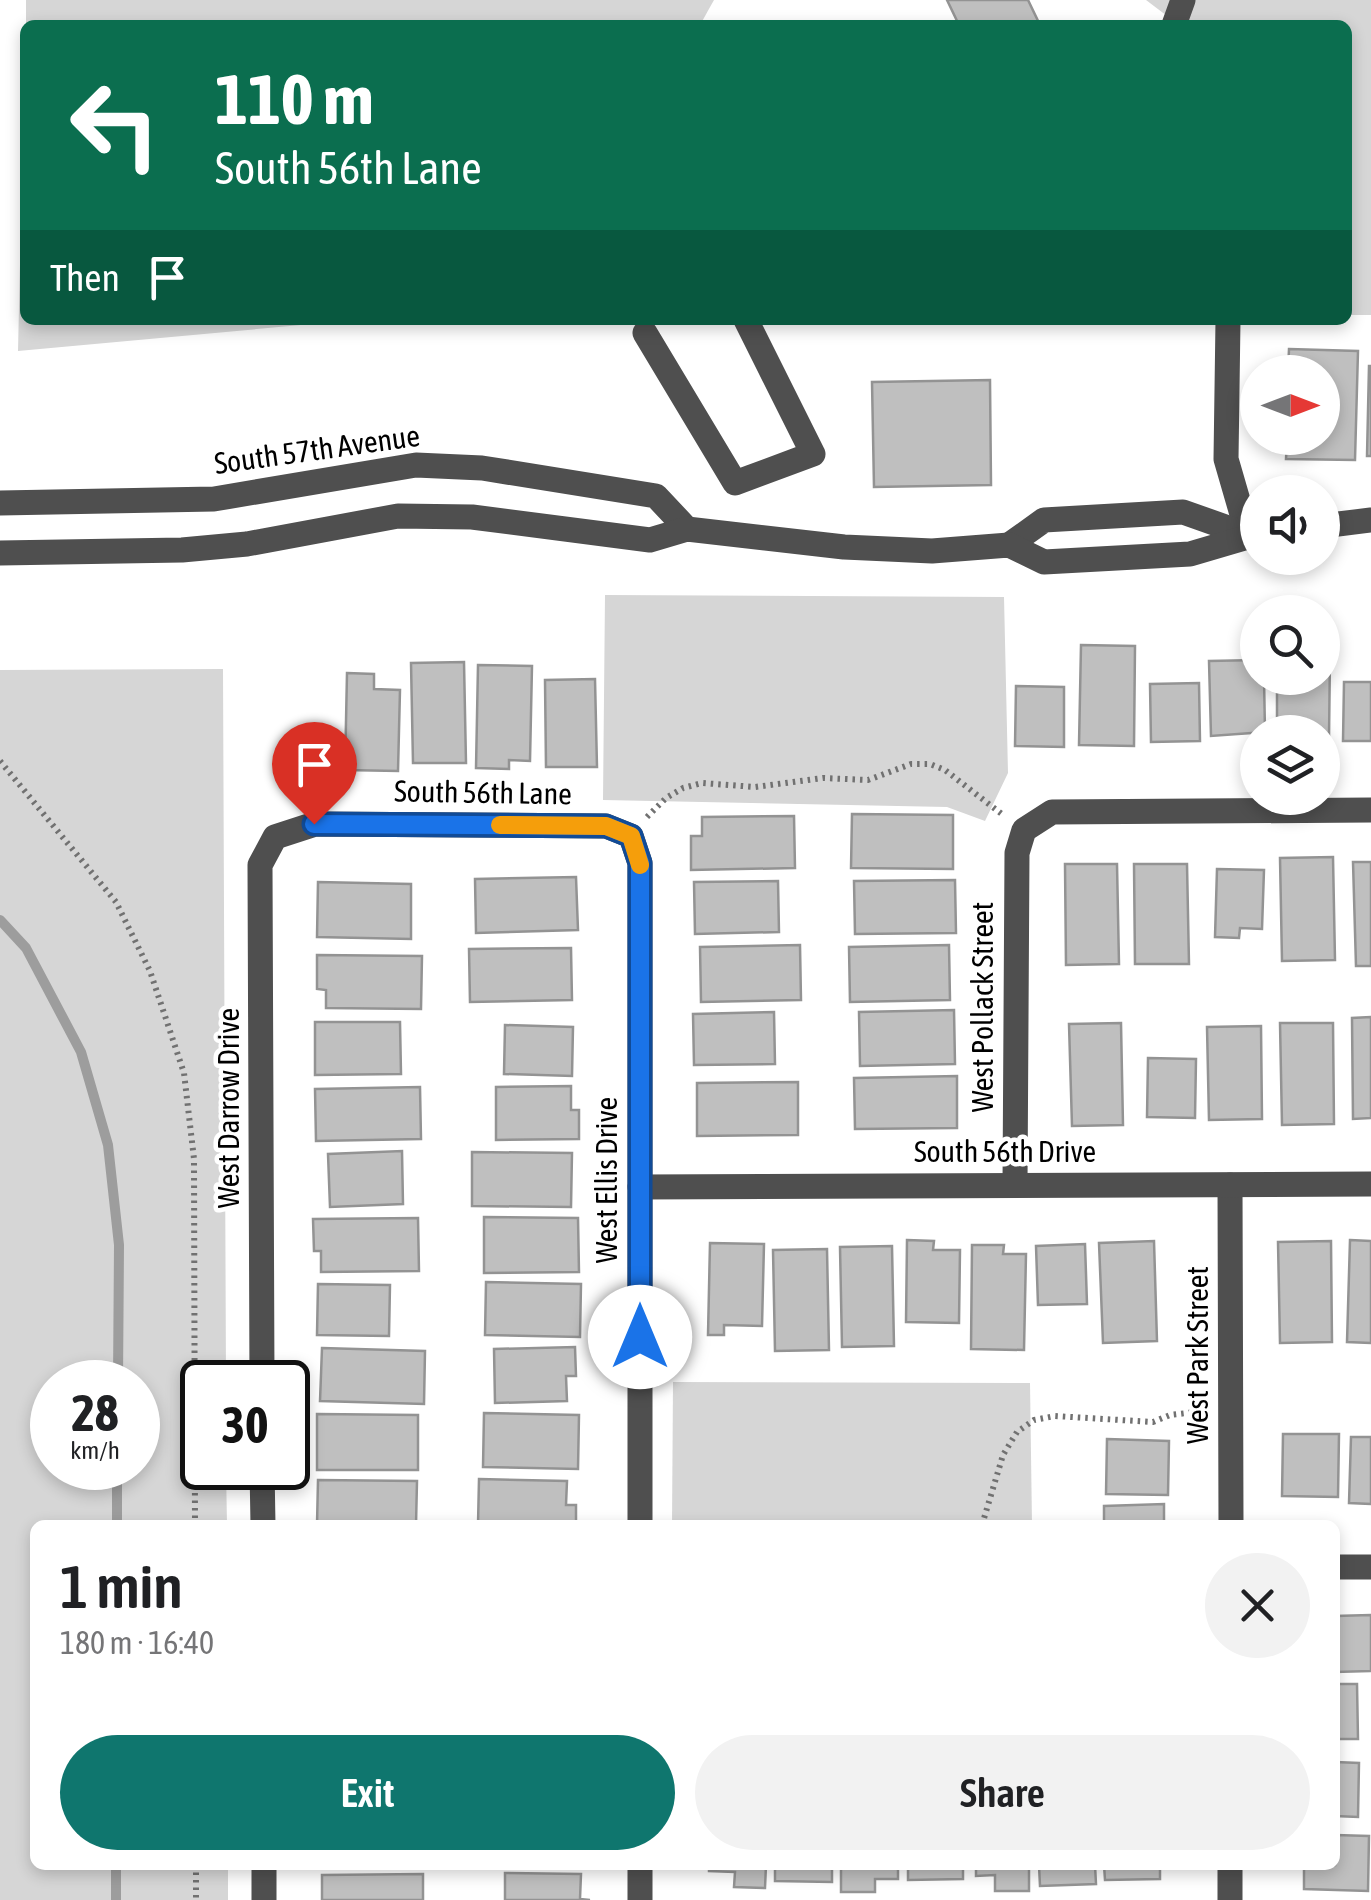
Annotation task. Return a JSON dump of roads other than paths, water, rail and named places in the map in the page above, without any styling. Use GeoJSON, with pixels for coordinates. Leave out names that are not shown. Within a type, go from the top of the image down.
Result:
{"type":"FeatureCollection","features":[{"type":"Feature","properties":{"kind":"street"},"geometry":{"type":"LineString","coordinates":[[646,333],[735,483],[812,454],[748,325]]}},
{"type":"Feature","properties":{"kind":"street"},"geometry":{"type":"LineString","coordinates":[[1228,325],[1226,459],[1240,498]]}},
{"type":"Feature","properties":{"kind":"street","name":"South 57th Avenue"},"geometry":{"type":"LineString","coordinates":[[0,503],[214,499],[416,465],[446,465],[656,496],[687,528]]}},
{"type":"Feature","properties":{"kind":"street"},"geometry":{"type":"LineString","coordinates":[[1009,546],[1044,520],[1102,516],[1183,512],[1240,531]]}},
{"type":"Feature","properties":{"kind":"street"},"geometry":{"type":"LineString","coordinates":[[0,553],[182,550],[247,544],[398,516],[472,518],[650,540],[687,528],[844,547],[932,551],[1009,546],[1044,562],[1190,554],[1240,539]]}},
{"type":"Feature","properties":{"kind":"street"},"geometry":{"type":"LineString","coordinates":[[1102,516],[1105,560]]}},
{"type":"Feature","properties":{"kind":"street"},"geometry":{"type":"LineString","coordinates":[[1340,524],[1371,520]]}},
{"type":"Feature","properties":{"kind":"street","name":"West Pollack Street"},"geometry":{"type":"LineString","coordinates":[[1014,1184],[1017,853],[1024,830],[1052,812],[1371,810]]}},
{"type":"Feature","properties":{"kind":"street","name":"South 56th Lane"},"geometry":{"type":"LineString","coordinates":[[275,837],[314,824],[606,826],[631,836]]}},
{"type":"Feature","properties":{"kind":"street","name":"West Ellis Drive"},"geometry":{"type":"LineString","coordinates":[[631,836],[640,863],[640,1520]]}},
{"type":"Feature","properties":{"kind":"street","name":"West Darrow Drive"},"geometry":{"type":"LineString","coordinates":[[262,1360],[260,865],[275,837]]}},
{"type":"Feature","properties":{"kind":"street","name":"South 56th Drive"},"geometry":{"type":"LineString","coordinates":[[640,1187],[1371,1184]]}},
{"type":"Feature","properties":{"kind":"street","name":"West Park Street"},"geometry":{"type":"LineString","coordinates":[[1230,1185],[1231,1520]]}},
{"type":"Feature","properties":{"kind":"street"},"geometry":{"type":"LineString","coordinates":[[262,1490],[262,1520]]}},
{"type":"Feature","properties":{"kind":"street"},"geometry":{"type":"LineString","coordinates":[[1340,1568],[1371,1567]]}},
{"type":"Feature","properties":{"kind":"street"},"geometry":{"type":"LineString","coordinates":[[264,1870],[264,1900]]}},
{"type":"Feature","properties":{"kind":"street"},"geometry":{"type":"LineString","coordinates":[[640,1870],[640,1900]]}},
{"type":"Feature","properties":{"kind":"street"},"geometry":{"type":"LineString","coordinates":[[1230,1870],[1230,1900]]}},
{"type":"Feature","properties":{"kind":"waterway"},"geometry":{"type":"LineString","coordinates":[[0,920],[26,948],[81,1052],[108,1145],[119,1245],[118,1360]]}},
{"type":"Feature","properties":{"kind":"waterway"},"geometry":{"type":"LineString","coordinates":[[117,1490],[117,1520]]}},
{"type":"Feature","properties":{"kind":"waterway"},"geometry":{"type":"LineString","coordinates":[[116,1870],[116,1900]]}}]}
